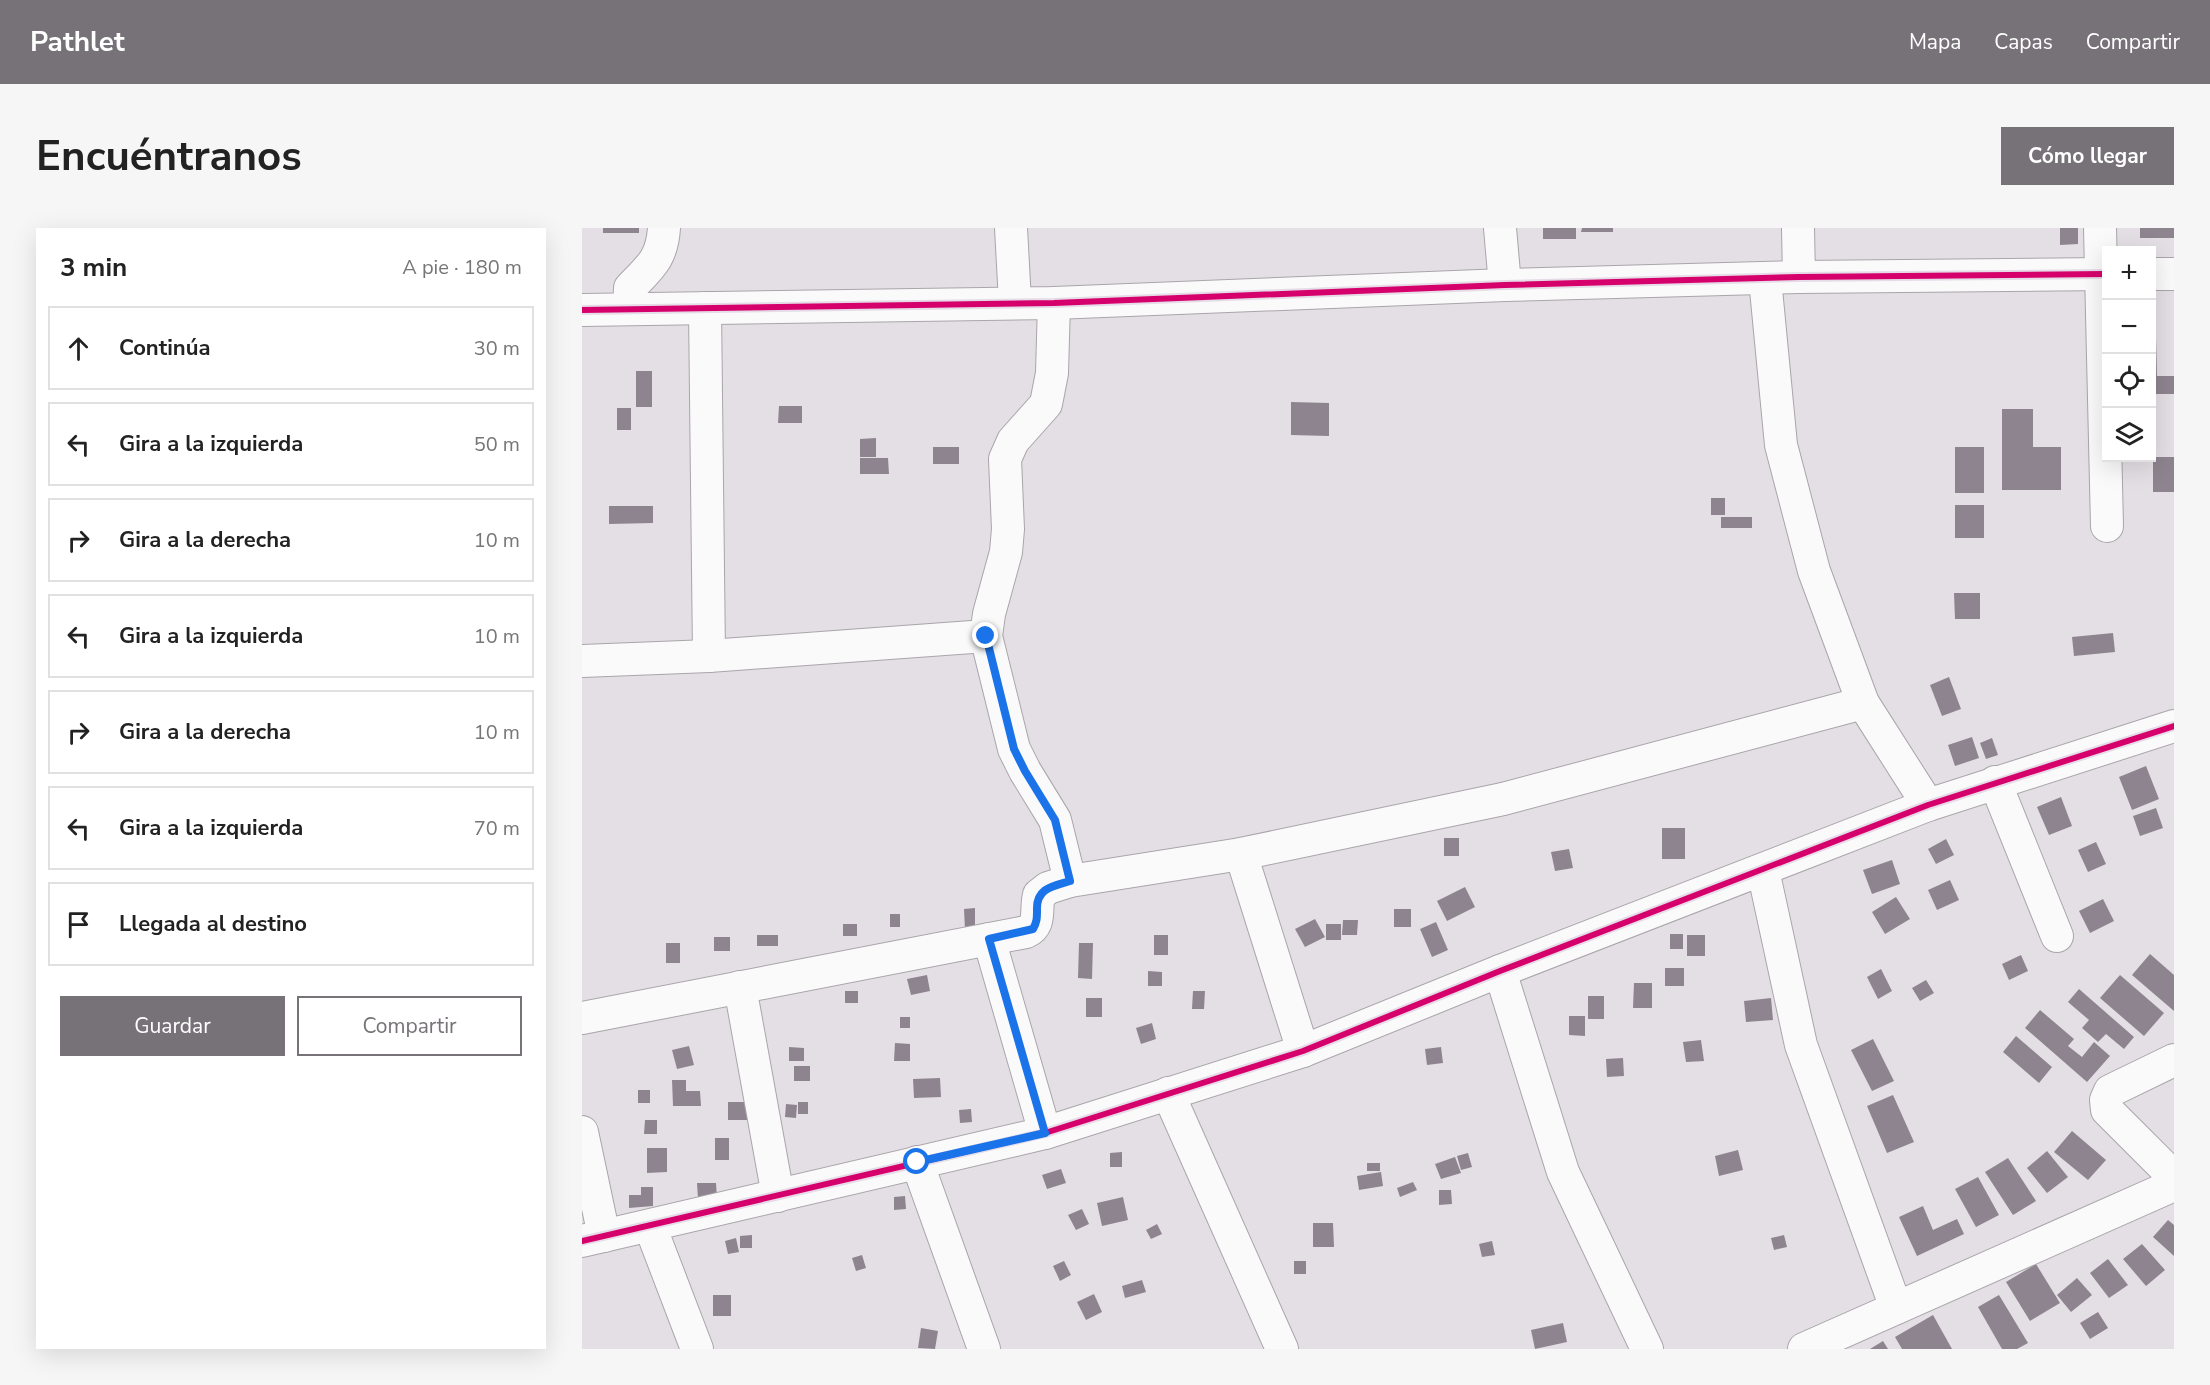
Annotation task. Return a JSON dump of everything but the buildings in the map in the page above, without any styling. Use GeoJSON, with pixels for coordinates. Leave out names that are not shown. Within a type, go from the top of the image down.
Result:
{"type":"FeatureCollection","features":[{"type":"Feature","properties":{"kind":"street"},"geometry":{"type":"LineString","coordinates":[[629,309],[630,288],[650,271],[659,254],[664,228]]}},
{"type":"Feature","properties":{"kind":"street"},"geometry":{"type":"LineString","coordinates":[[1011,228],[1015,302]]}},
{"type":"Feature","properties":{"kind":"street"},"geometry":{"type":"LineString","coordinates":[[1500,228],[1505,285]]}},
{"type":"Feature","properties":{"kind":"street"},"geometry":{"type":"LineString","coordinates":[[1798,228],[1799,277]]}},
{"type":"Feature","properties":{"kind":"street"},"geometry":{"type":"LineString","coordinates":[[2100,228],[2102,251]]}},
{"type":"Feature","properties":{"kind":"street"},"geometry":{"type":"LineString","coordinates":[[582,310],[1054,303],[1505,285],[1799,277],[2102,274]]}},
{"type":"Feature","properties":{"kind":"street"},"geometry":{"type":"LineString","coordinates":[[2156,274],[2174,274]]}},
{"type":"Feature","properties":{"kind":"street"},"geometry":{"type":"LineString","coordinates":[[1765,279],[1781,445],[1814,572],[1863,703],[1928,805]]}},
{"type":"Feature","properties":{"kind":"street"},"geometry":{"type":"LineString","coordinates":[[2104,300],[2107,526]]}},
{"type":"Feature","properties":{"kind":"street"},"geometry":{"type":"LineString","coordinates":[[1054,303],[1052,373],[1046,404],[1013,441],[1005,459],[1008,529],[1006,552],[989,614],[986,636],[1014,749],[1055,820],[1070,881]]}},
{"type":"Feature","properties":{"kind":"street"},"geometry":{"type":"LineString","coordinates":[[705,308],[709,656]]}},
{"type":"Feature","properties":{"kind":"street"},"geometry":{"type":"LineString","coordinates":[[582,661],[709,656],[986,636]]}},
{"type":"Feature","properties":{"kind":"street"},"geometry":{"type":"LineString","coordinates":[[582,1018],[1033,929],[1037,920],[1039,895],[1048,888],[1070,881],[1241,854],[1503,800],[1863,703]]}},
{"type":"Feature","properties":{"kind":"street"},"geometry":{"type":"LineString","coordinates":[[582,1132],[593,1238],[1045,1133],[1303,1051],[1500,971],[1928,805],[2174,726]]}},
{"type":"Feature","properties":{"kind":"street"},"geometry":{"type":"LineString","coordinates":[[1995,782],[2057,936]]}},
{"type":"Feature","properties":{"kind":"street"},"geometry":{"type":"LineString","coordinates":[[1241,854],[1303,1051]]}},
{"type":"Feature","properties":{"kind":"street"},"geometry":{"type":"LineString","coordinates":[[1763,870],[1801,1045],[1896,1308]]}},
{"type":"Feature","properties":{"kind":"street"},"geometry":{"type":"LineString","coordinates":[[989,939],[1045,1133]]}},
{"type":"Feature","properties":{"kind":"street"},"geometry":{"type":"LineString","coordinates":[[1500,971],[1563,1172],[1647,1349]]}},
{"type":"Feature","properties":{"kind":"street"},"geometry":{"type":"LineString","coordinates":[[740,987],[778,1196]]}},
{"type":"Feature","properties":{"kind":"street"},"geometry":{"type":"LineString","coordinates":[[2174,1060],[2110,1091],[2106,1100],[2107,1110],[2174,1176]]}},
{"type":"Feature","properties":{"kind":"street"},"geometry":{"type":"LineString","coordinates":[[1168,1093],[1281,1349]]}},
{"type":"Feature","properties":{"kind":"street"},"geometry":{"type":"LineString","coordinates":[[917,1162],[984,1349]]}},
{"type":"Feature","properties":{"kind":"street"},"geometry":{"type":"LineString","coordinates":[[1804,1349],[2174,1185]]}},
{"type":"Feature","properties":{"kind":"street"},"geometry":{"type":"LineString","coordinates":[[650,1226],[697,1349]]}},
{"type":"Feature","properties":{"kind":"cycle path"},"geometry":{"type":"LineString","coordinates":[[582,310],[1054,303],[1505,285],[1799,277],[2102,274]]}},
{"type":"Feature","properties":{"kind":"cycle path"},"geometry":{"type":"LineString","coordinates":[[582,1241],[1045,1133],[1303,1051],[1500,971],[1928,805],[2174,726]]}},
{"type":"Feature","properties":{"kind":"route"},"geometry":{"type":"LineString","coordinates":[[917,1162],[1045,1133],[989,939],[1033,929],[1037,920],[1039,895],[1048,888],[1070,881],[1055,820],[1014,749],[986,636]]}}]}
